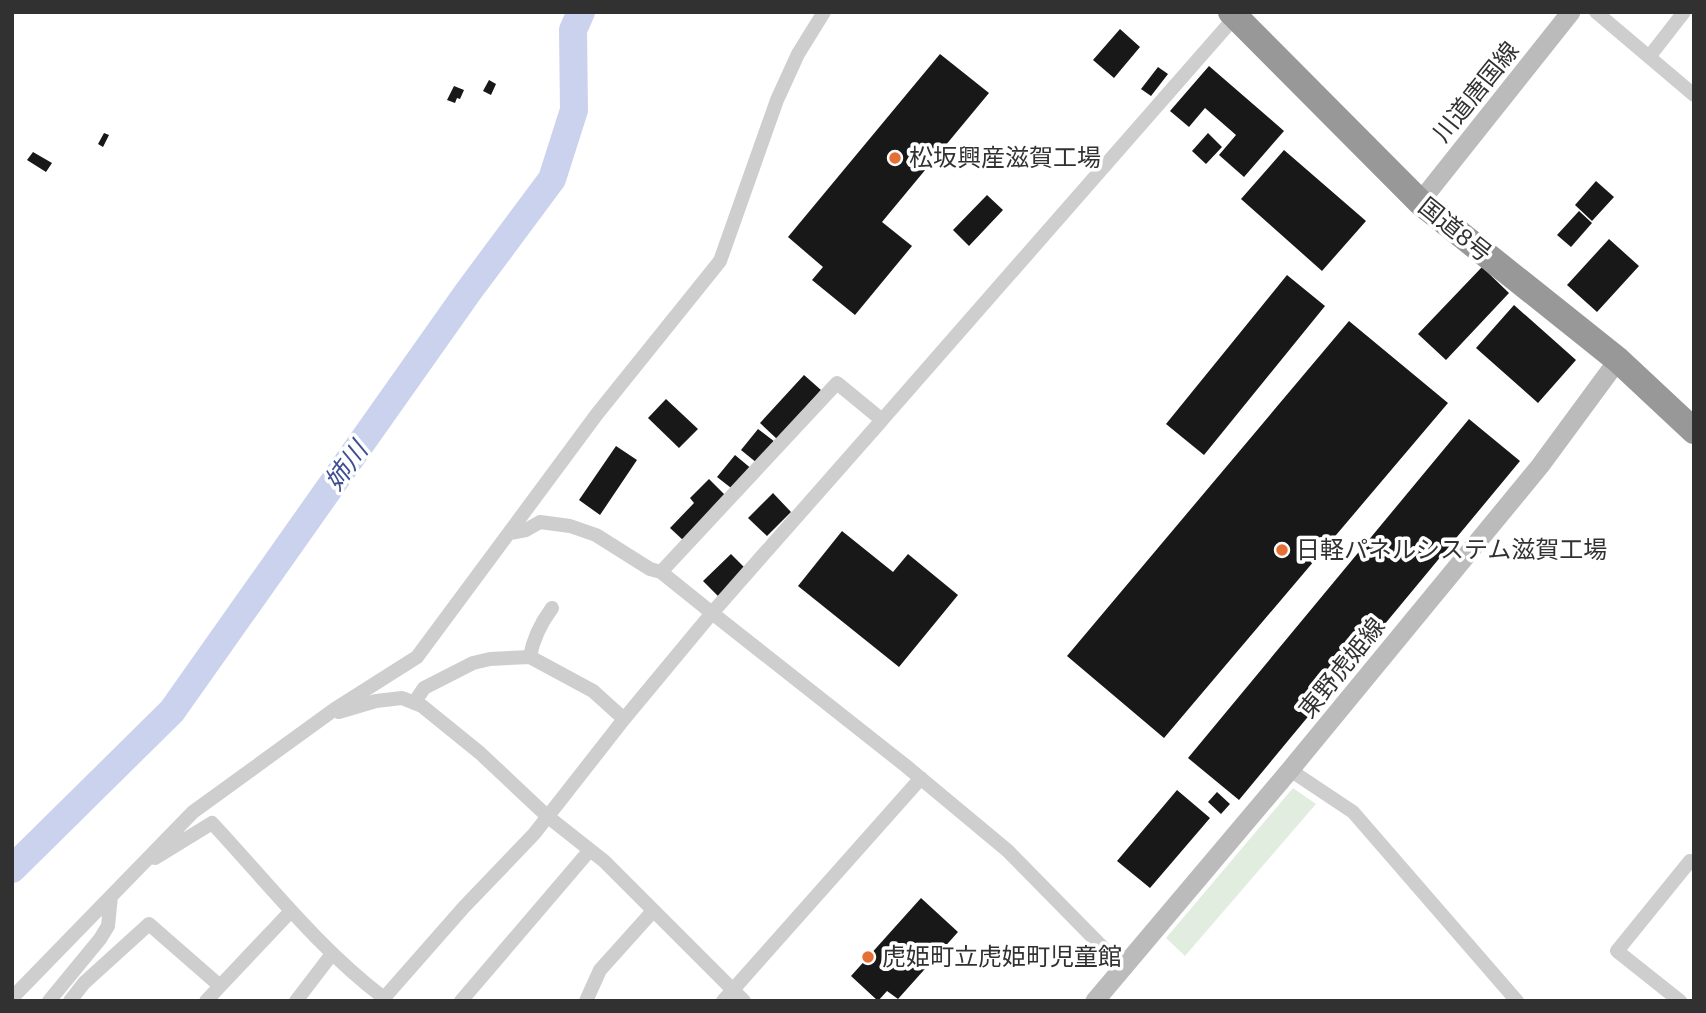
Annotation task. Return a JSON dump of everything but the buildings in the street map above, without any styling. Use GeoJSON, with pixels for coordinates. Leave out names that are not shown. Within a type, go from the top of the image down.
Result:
{"type":"FeatureCollection","features":[{"type":"Feature","properties":{"kind":"highway","name":"国道8号"},"geometry":{"type":"LineString","coordinates":[[1233,14],[1420,202],[1618,360],[1694,431]]}},
{"type":"Feature","properties":{"kind":"main road","name":"川道唐国線"},"geometry":{"type":"LineString","coordinates":[[1420,202],[1571,12]]}},
{"type":"Feature","properties":{"kind":"main road","name":"東野虎姫線"},"geometry":{"type":"LineString","coordinates":[[1095,1001],[1540,466],[1618,360]]}},
{"type":"Feature","properties":{"kind":"street"},"geometry":{"type":"LineString","coordinates":[[12,998],[193,813],[327,715],[417,657],[597,414],[720,261],[777,100],[799,54],[824,12]]}},
{"type":"Feature","properties":{"kind":"street"},"geometry":{"type":"LineString","coordinates":[[1596,12],[1694,95]]}},
{"type":"Feature","properties":{"kind":"street"},"geometry":{"type":"LineString","coordinates":[[1649,57],[1684,12]]}},
{"type":"Feature","properties":{"kind":"street"},"geometry":{"type":"LineString","coordinates":[[141,866],[212,823],[332,954],[385,1000],[464,907],[534,834],[712,613],[1233,14]]}},
{"type":"Feature","properties":{"kind":"street"},"geometry":{"type":"LineString","coordinates":[[661,572],[837,383],[882,420]]}},
{"type":"Feature","properties":{"kind":"street"},"geometry":{"type":"LineString","coordinates":[[510,533],[526,530],[540,522],[570,526],[596,535],[650,569],[661,572],[921,778],[1008,851],[1123,968]]}},
{"type":"Feature","properties":{"kind":"street"},"geometry":{"type":"LineString","coordinates":[[530,657],[532,642],[552,608]]}},
{"type":"Feature","properties":{"kind":"street"},"geometry":{"type":"LineString","coordinates":[[414,703],[424,688],[473,663],[490,659],[530,657],[593,691],[624,719]]}},
{"type":"Feature","properties":{"kind":"street"},"geometry":{"type":"LineString","coordinates":[[327,715],[376,701],[402,698],[422,706],[480,753],[547,816],[604,861],[728,995],[744,1001]]}},
{"type":"Feature","properties":{"kind":"street"},"geometry":{"type":"LineString","coordinates":[[1290,769],[1353,812],[1517,1001]]}},
{"type":"Feature","properties":{"kind":"street"},"geometry":{"type":"LineString","coordinates":[[728,995],[921,778]]}},
{"type":"Feature","properties":{"kind":"street"},"geometry":{"type":"LineString","coordinates":[[461,1001],[590,850]]}},
{"type":"Feature","properties":{"kind":"street"},"geometry":{"type":"LineString","coordinates":[[1680,1001],[1617,951],[1690,860],[1694,864]]}},
{"type":"Feature","properties":{"kind":"street"},"geometry":{"type":"LineString","coordinates":[[49,1001],[82,963],[108,926],[111,896]]}},
{"type":"Feature","properties":{"kind":"street"},"geometry":{"type":"LineString","coordinates":[[206,1001],[291,911]]}},
{"type":"Feature","properties":{"kind":"street"},"geometry":{"type":"LineString","coordinates":[[586,1001],[600,970],[653,911]]}},
{"type":"Feature","properties":{"kind":"street"},"geometry":{"type":"LineString","coordinates":[[70,1001],[84,983],[149,924],[220,986]]}},
{"type":"Feature","properties":{"kind":"street"},"geometry":{"type":"LineString","coordinates":[[296,1001],[332,954]]}},
{"type":"Feature","properties":{"kind":"green space"},"geometry":{"type":"Polygon","coordinates":[[[1293,788],[1316,804],[1185,956],[1166,938],[1293,788]]]}},
{"type":"Feature","properties":{"kind":"waterway","name":"姉川"},"geometry":{"type":"LineString","coordinates":[[12,869],[172,711],[468,292],[552,179],[574,110],[573,30],[581,12]]}},
{"type":"Feature","properties":{"kind":"place","name":"松坂興産滋賀工場"},"geometry":{"type":"Point","coordinates":[895,158]}},
{"type":"Feature","properties":{"kind":"place","name":"日軽パネルシステム滋賀工場"},"geometry":{"type":"Point","coordinates":[1282,550]}},
{"type":"Feature","properties":{"kind":"place","name":"虎姫町立虎姫町児童館"},"geometry":{"type":"Point","coordinates":[868,957]}}]}
